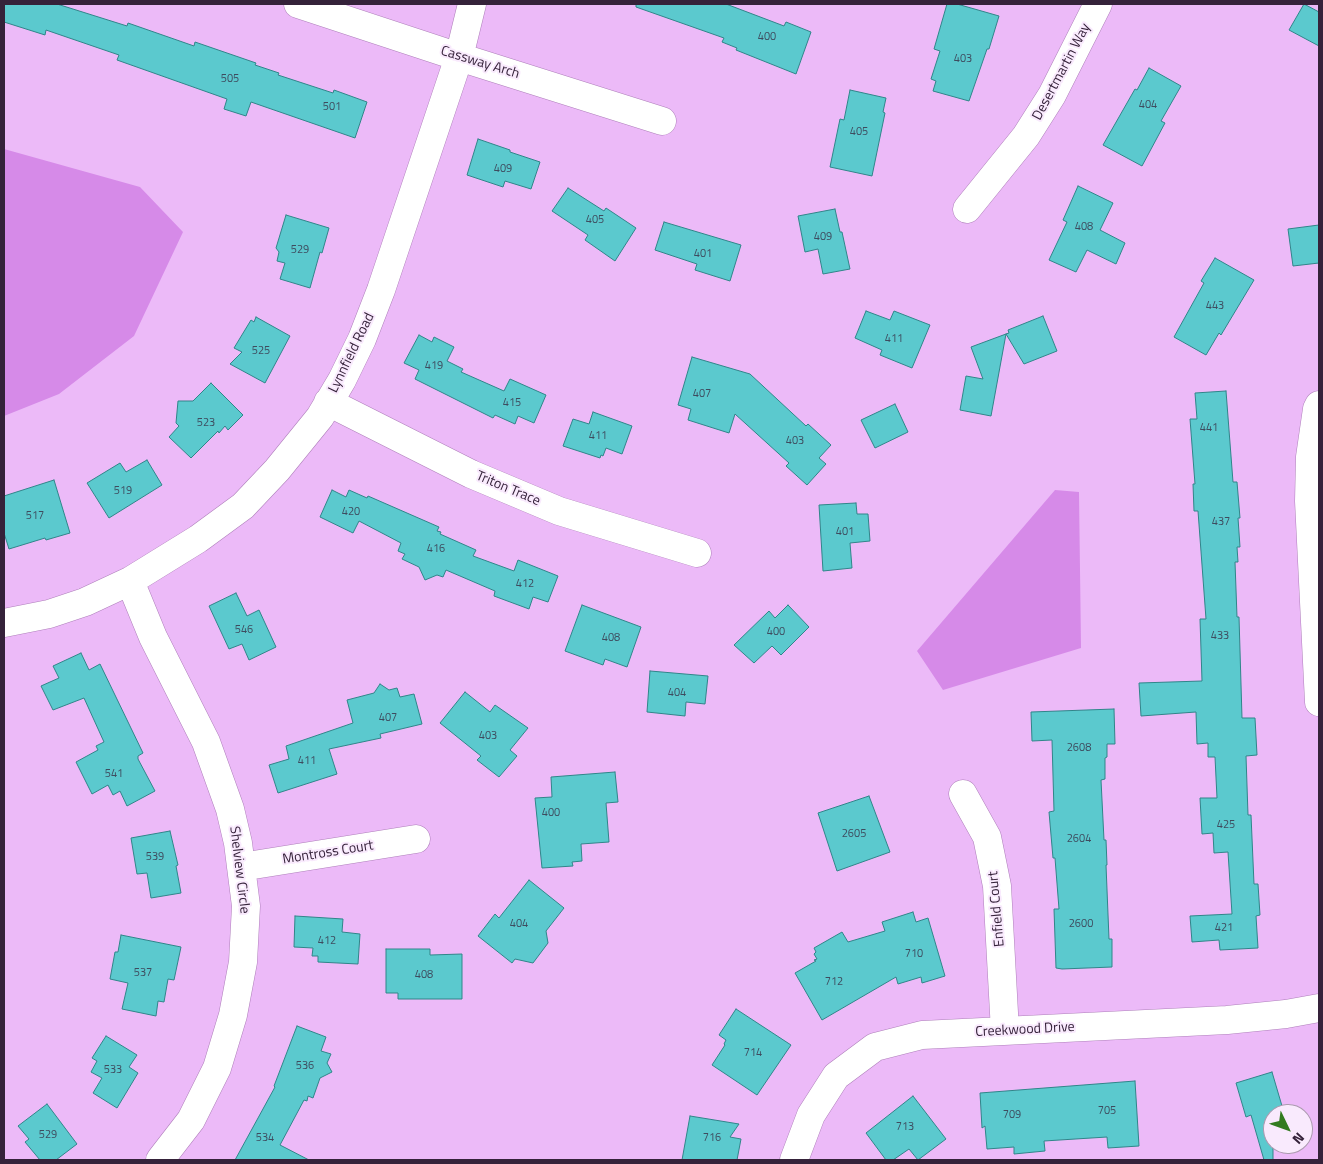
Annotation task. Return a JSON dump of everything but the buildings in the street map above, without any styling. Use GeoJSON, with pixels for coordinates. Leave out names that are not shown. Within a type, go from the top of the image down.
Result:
{"type":"FeatureCollection","features":[{"type":"Feature","properties":{"kind":"street","name":"Cassway Arch"},"geometry":{"type":"LineString","coordinates":[[298,4],[662,121]]}},
{"type":"Feature","properties":{"kind":"street","name":"Lynnfield Road"},"geometry":{"type":"LineString","coordinates":[[4,623],[49,614],[85,602],[130,581],[198,539],[243,506],[277,470],[320,417],[342,380],[362,339],[381,290],[459,57],[472,4]]}},
{"type":"Feature","properties":{"kind":"street","name":"Desertmartin Way"},"geometry":{"type":"LineString","coordinates":[[967,209],[1026,136],[1052,95],[1098,4]]}},
{"type":"Feature","properties":{"kind":"street","name":"Triton Trace"},"geometry":{"type":"LineString","coordinates":[[328,402],[471,474],[559,511],[697,553]]}},
{"type":"Feature","properties":{"kind":"street"},"geometry":{"type":"LineString","coordinates":[[1319,405],[1310,458],[1309,501],[1319,702]]}},
{"type":"Feature","properties":{"kind":"street","name":"Shelview Circle"},"geometry":{"type":"LineString","coordinates":[[130,581],[153,638],[206,742],[230,809],[238,843],[246,906],[243,962],[233,1015],[217,1068],[191,1120],[160,1160]]}},
{"type":"Feature","properties":{"kind":"street","name":"Enfield Court"},"geometry":{"type":"LineString","coordinates":[[963,794],[987,837],[997,886],[1005,1031]]}},
{"type":"Feature","properties":{"kind":"street","name":"Montross Court"},"geometry":{"type":"LineString","coordinates":[[241,866],[416,839]]}},
{"type":"Feature","properties":{"kind":"street","name":"Creekwood Drive"},"geometry":{"type":"LineString","coordinates":[[794,1160],[810,1115],[836,1076],[875,1047],[922,1035],[1227,1020],[1286,1014],[1319,1008]]}},
{"type":"Feature","properties":{"kind":"shaded area"},"geometry":{"type":"Polygon","coordinates":[[[4,149],[140,187],[183,232],[134,336],[59,394],[4,416],[4,149]]]}},
{"type":"Feature","properties":{"kind":"shaded area"},"geometry":{"type":"Polygon","coordinates":[[[1055,490],[1079,492],[1081,648],[943,690],[917,651],[1055,490]]]}}]}
